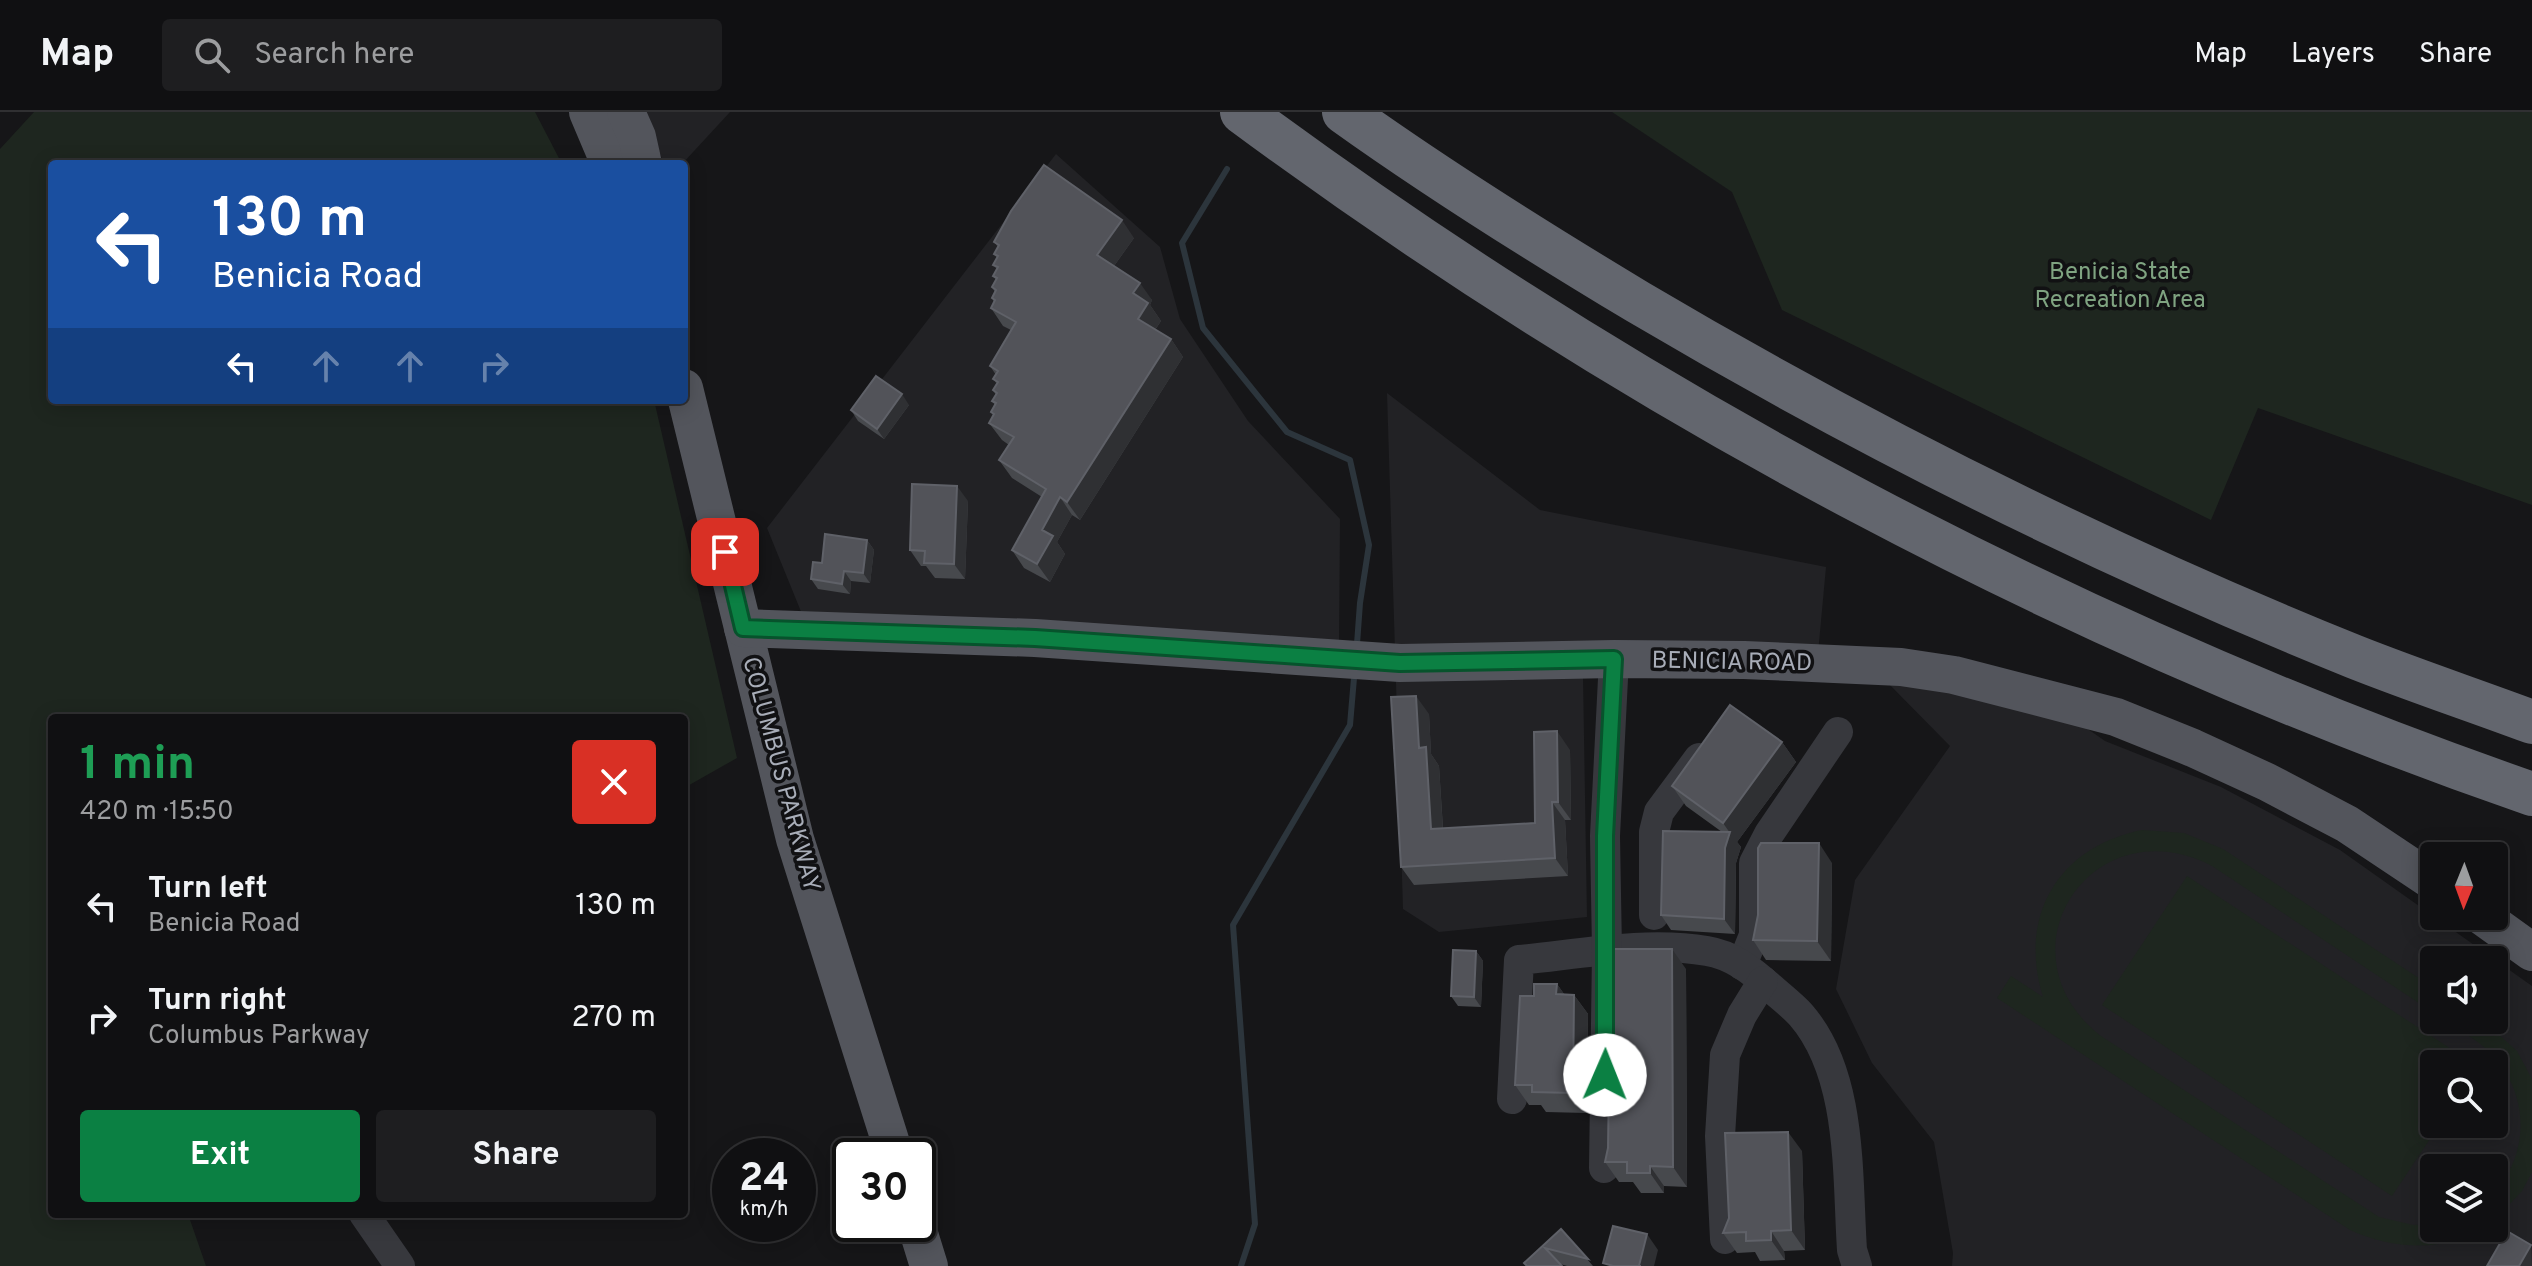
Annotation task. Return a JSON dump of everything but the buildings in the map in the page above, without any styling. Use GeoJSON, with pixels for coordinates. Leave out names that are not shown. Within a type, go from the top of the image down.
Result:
{"type":"FeatureCollection","features":[{"type":"Feature","properties":{"kind":"highway"},"geometry":{"type":"LineString","coordinates":[[1242,112],[1349,190],[1529,309],[1729,431],[1860,502],[2031,589],[2183,658],[2335,722],[2532,794]]}},
{"type":"Feature","properties":{"kind":"highway"},"geometry":{"type":"LineString","coordinates":[[1344,112],[1539,242],[1697,336],[1909,453],[2031,514],[2231,604],[2356,657],[2532,722]]}},
{"type":"Feature","properties":{"kind":"main road"},"geometry":{"type":"LineString","coordinates":[[588,112],[608,160]]}},
{"type":"Feature","properties":{"kind":"main road"},"geometry":{"type":"LineString","coordinates":[[626,112],[637,137],[642,160]]}},
{"type":"Feature","properties":{"kind":"main road","name":"COLUMBUS PARKWAY"},"geometry":{"type":"LineString","coordinates":[[688,404],[795,839],[889,1138]]}},
{"type":"Feature","properties":{"kind":"main road","name":"BENICIA ROAD"},"geometry":{"type":"LineString","coordinates":[[743,628],[1035,638],[1400,663],[1744,660],[1901,667],[1954,675],[2116,717],[2267,782],[2347,824],[2420,873]]}},
{"type":"Feature","properties":{"kind":"main road"},"geometry":{"type":"LineString","coordinates":[[2501,930],[2532,952]]}},
{"type":"Feature","properties":{"kind":"main road"},"geometry":{"type":"LineString","coordinates":[[922,1242],[929,1266]]}},
{"type":"Feature","properties":{"kind":"street"},"geometry":{"type":"LineString","coordinates":[[1604,1168],[1605,836],[1614,659]]}},
{"type":"Feature","properties":{"kind":"street"},"geometry":{"type":"LineString","coordinates":[[1725,1239],[1720,1136],[1725,1055],[1742,1015],[1752,973],[1754,863],[1769,834],[1838,732]]}},
{"type":"Feature","properties":{"kind":"street"},"geometry":{"type":"LineString","coordinates":[[1654,915],[1654,832],[1659,812],[1712,740]]}},
{"type":"Feature","properties":{"kind":"street"},"geometry":{"type":"LineString","coordinates":[[1605,836],[1654,832]]}},
{"type":"Feature","properties":{"kind":"street"},"geometry":{"type":"LineString","coordinates":[[1512,1099],[1519,960],[1633,948],[1705,950],[1729,956],[1802,1015],[1822,1046],[1841,1098],[1852,1250],[1857,1266]]}},
{"type":"Feature","properties":{"kind":"street"},"geometry":{"type":"LineString","coordinates":[[367,1218],[400,1266]]}},
{"type":"Feature","properties":{"kind":"shaded area"},"geometry":{"type":"Polygon","coordinates":[[[644,112],[730,112],[686,160],[662,160],[644,112]]]}},
{"type":"Feature","properties":{"kind":"shaded area"},"geometry":{"type":"Polygon","coordinates":[[[1056,154],[1160,247],[1180,319],[1248,421],[1340,519],[1339,645],[802,614],[767,528],[1056,154]]]}},
{"type":"Feature","properties":{"kind":"shaded area"},"geometry":{"type":"Polygon","coordinates":[[[1387,393],[1540,510],[1826,567],[1816,675],[1583,676],[1587,917],[1439,932],[1403,909],[1387,393]]]}},
{"type":"Feature","properties":{"kind":"shaded area"},"geometry":{"type":"Polygon","coordinates":[[[1885,680],[2062,711],[2105,741],[2221,787],[2340,850],[2420,907],[2420,930],[2453,930],[2476,946],[2420,946],[2420,1034],[2508,1034],[2508,969],[2532,986],[2532,1266],[1952,1266],[1953,1253],[1934,1142],[1872,1063],[1836,989],[1855,880],[1950,746],[1885,680]]]}},
{"type":"Feature","properties":{"kind":"green space"},"geometry":{"type":"Polygon","coordinates":[[[34,112],[535,112],[560,160],[48,160],[48,404],[655,404],[737,758],[688,786],[688,714],[48,714],[48,1218],[189,1218],[206,1266],[0,1266],[0,149],[34,112]]]}},
{"type":"Feature","properties":{"kind":"green space","name":"Benicia State Recreation Area"},"geometry":{"type":"Polygon","coordinates":[[[1612,112],[2532,112],[2532,505],[2258,408],[2211,520],[1782,310],[1732,192],[1612,112]]]}},
{"type":"Feature","properties":{"kind":"green space"},"geometry":{"type":"Polygon","coordinates":[[[2142,830],[2184,833],[2223,849],[2420,979],[2420,1004],[2212,866],[2168,852],[2129,855],[2096,871],[2071,897],[2058,930],[2057,966],[2070,1003],[2101,1036],[2379,1217],[2420,1225],[2420,1242],[2451,1242],[2417,1246],[2400,1244],[2350,1230],[1997,998],[2011,976],[2043,997],[2036,939],[2041,913],[2067,869],[2088,852],[2113,839],[2142,830]]]}},
{"type":"Feature","properties":{"kind":"green space"},"geometry":{"type":"Polygon","coordinates":[[[2187,876],[2420,1029],[2420,1034],[2428,1034],[2453,1050],[2420,1050],[2420,1138],[2431,1138],[2392,1196],[2102,1005],[2187,876]]]}},
{"type":"Feature","properties":{"kind":"green space"},"geometry":{"type":"Polygon","coordinates":[[[2466,1034],[2498,1034],[2517,1051],[2532,1079],[2532,1172],[2522,1191],[2508,1206],[2508,1172],[2518,1149],[2520,1120],[2508,1077],[2508,1050],[2487,1050],[2466,1034]]]}},
{"type":"Feature","properties":{"kind":"waterway"},"geometry":{"type":"LineString","coordinates":[[1227,169],[1182,243],[1203,328],[1287,432],[1350,460],[1369,545],[1357,644]]}},
{"type":"Feature","properties":{"kind":"waterway"},"geometry":{"type":"LineString","coordinates":[[1241,1266],[1255,1224],[1233,925],[1350,725],[1354,678]]}},
{"type":"Feature","properties":{"kind":"route"},"geometry":{"type":"LineString","coordinates":[[725,552],[743,628],[1035,638],[1400,663],[1614,659],[1605,836],[1605,1075]]}}]}
